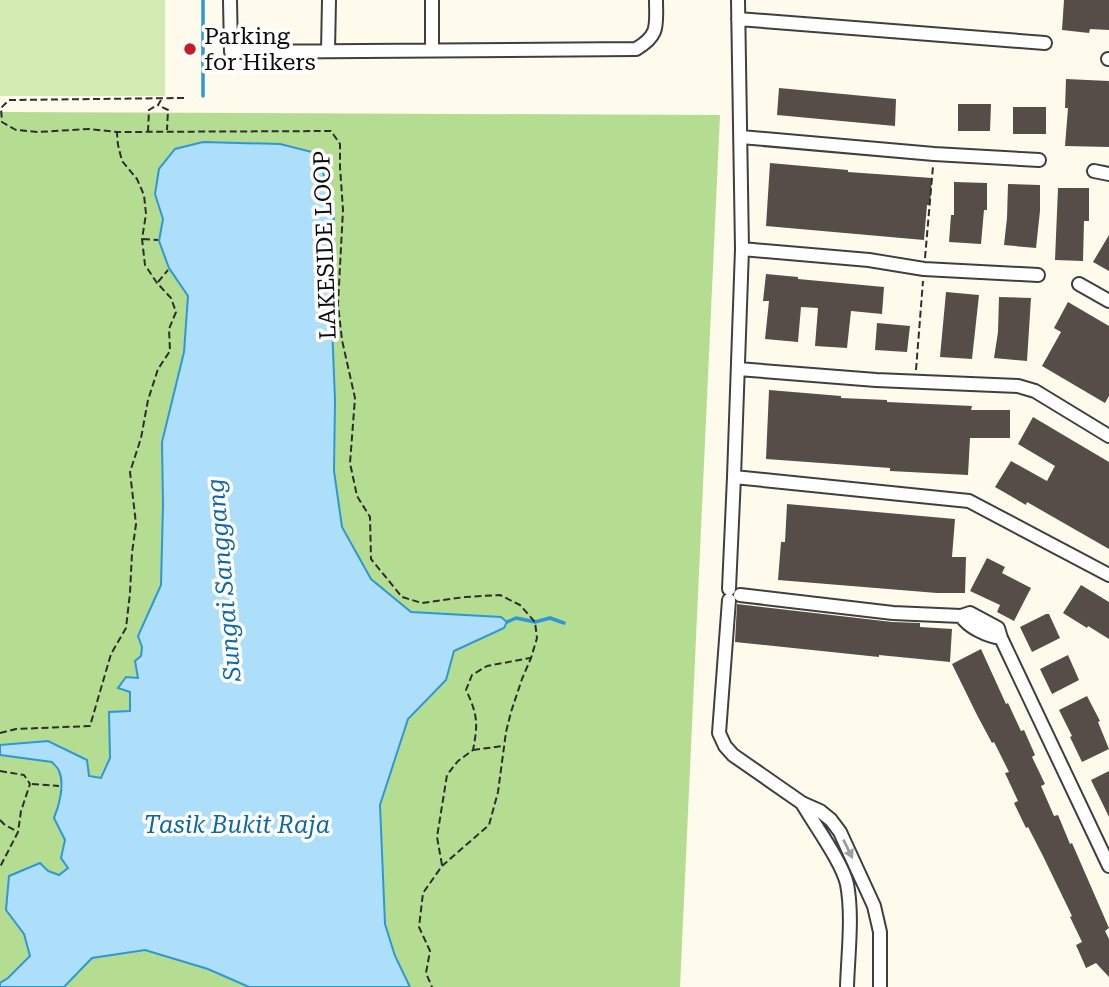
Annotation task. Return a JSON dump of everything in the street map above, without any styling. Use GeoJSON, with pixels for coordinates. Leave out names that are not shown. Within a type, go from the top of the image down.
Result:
{"type":"FeatureCollection","features":[{"type":"Feature","properties":{"kind":"street"},"geometry":{"type":"LineString","coordinates":[[230,0],[231,52],[636,49],[649,41],[656,26],[656,0]]}},
{"type":"Feature","properties":{"kind":"street"},"geometry":{"type":"LineString","coordinates":[[328,51],[329,0]]}},
{"type":"Feature","properties":{"kind":"street"},"geometry":{"type":"LineString","coordinates":[[432,0],[432,50]]}},
{"type":"Feature","properties":{"kind":"street"},"geometry":{"type":"LineString","coordinates":[[738,0],[742,249],[733,595],[719,733],[724,746],[733,755],[802,803],[820,811],[840,832],[874,906],[880,932],[880,987]]}},
{"type":"Feature","properties":{"kind":"street"},"geometry":{"type":"LineString","coordinates":[[738,19],[1045,43]]}},
{"type":"Feature","properties":{"kind":"street"},"geometry":{"type":"LineString","coordinates":[[741,137],[1039,160]]}},
{"type":"Feature","properties":{"kind":"street"},"geometry":{"type":"LineString","coordinates":[[1094,171],[1109,174]]}},
{"type":"Feature","properties":{"kind":"street"},"geometry":{"type":"LineString","coordinates":[[742,249],[869,260],[924,269],[1038,275]]}},
{"type":"Feature","properties":{"kind":"street"},"geometry":{"type":"LineString","coordinates":[[1079,284],[1109,301]]}},
{"type":"Feature","properties":{"kind":"street"},"geometry":{"type":"LineString","coordinates":[[738,369],[876,380],[1018,386],[1035,391],[1109,436]]}},
{"type":"Feature","properties":{"kind":"street"},"geometry":{"type":"LineString","coordinates":[[734,477],[969,501],[1109,575]]}},
{"type":"Feature","properties":{"kind":"street"},"geometry":{"type":"LineString","coordinates":[[733,595],[892,612],[961,616],[966,622],[991,636],[1001,638],[1109,866]]}},
{"type":"Feature","properties":{"kind":"street"},"geometry":{"type":"LineString","coordinates":[[802,803],[838,863],[846,882],[849,908],[847,987]]}},
{"type":"Feature","properties":{"kind":"path"},"geometry":{"type":"LineString","coordinates":[[148,132],[149,110],[158,105],[161,99]]}},
{"type":"Feature","properties":{"kind":"path"},"geometry":{"type":"LineString","coordinates":[[158,105],[168,110],[167,132],[16,130],[2,122],[1,108],[9,100],[184,99]]}},
{"type":"Feature","properties":{"kind":"path","name":"LAKESIDE LOOP"},"geometry":{"type":"LineString","coordinates":[[167,132],[331,131],[341,144],[343,210],[338,304],[342,340],[355,398],[350,463],[357,496],[370,517],[371,559],[402,597],[422,603],[500,595],[520,605],[535,622],[537,638],[511,712],[498,792],[489,825],[442,866],[423,893],[419,927],[430,951],[426,973],[432,987]]}},
{"type":"Feature","properties":{"kind":"path"},"geometry":{"type":"LineString","coordinates":[[0,733],[16,729],[90,726],[111,654],[127,628],[136,524],[130,472],[158,369],[170,351],[170,329],[176,312],[171,298],[145,265],[142,239],[146,214],[144,195],[137,179],[122,161],[117,132]]}},
{"type":"Feature","properties":{"kind":"path"},"geometry":{"type":"LineString","coordinates":[[915,382],[934,154]]}},
{"type":"Feature","properties":{"kind":"path"},"geometry":{"type":"LineString","coordinates":[[142,239],[158,240]]}},
{"type":"Feature","properties":{"kind":"path"},"geometry":{"type":"LineString","coordinates":[[157,283],[168,270]]}},
{"type":"Feature","properties":{"kind":"path"},"geometry":{"type":"LineString","coordinates":[[473,750],[477,727],[475,708],[466,690],[472,675],[487,666],[531,658]]}},
{"type":"Feature","properties":{"kind":"path"},"geometry":{"type":"LineString","coordinates":[[442,866],[437,837],[447,775],[458,761],[473,750],[504,746]]}},
{"type":"Feature","properties":{"kind":"path"},"geometry":{"type":"LineString","coordinates":[[0,771],[24,775],[30,784]]}},
{"type":"Feature","properties":{"kind":"path"},"geometry":{"type":"LineString","coordinates":[[30,784],[60,786]]}},
{"type":"Feature","properties":{"kind":"path"},"geometry":{"type":"LineString","coordinates":[[0,867],[18,832],[21,811],[30,784]]}},
{"type":"Feature","properties":{"kind":"path"},"geometry":{"type":"LineString","coordinates":[[0,820],[18,832]]}},
{"type":"Feature","properties":{"kind":"green space"},"geometry":{"type":"Polygon","coordinates":[[[0,0],[165,0],[165,96],[0,96],[0,0]]]}},
{"type":"Feature","properties":{"kind":"green space"},"geometry":{"type":"Polygon","coordinates":[[[0,112],[720,115],[680,987],[410,987],[395,956],[385,924],[380,805],[408,719],[446,680],[454,651],[504,628],[501,617],[411,612],[371,579],[342,527],[334,471],[335,400],[331,301],[324,177],[320,154],[155,194],[163,219],[159,241],[169,268],[188,296],[184,352],[162,442],[161,585],[138,636],[142,647],[138,679],[118,688],[130,692],[131,712],[109,712],[110,758],[101,779],[89,776],[48,741],[0,745],[0,112]]]}},
{"type":"Feature","properties":{"kind":"green space"},"geometry":{"type":"Polygon","coordinates":[[[0,755],[52,762],[58,768],[61,788],[54,818],[65,840],[61,858],[68,868],[59,875],[48,871],[6,910],[24,934],[30,956],[0,983],[0,755]]]}},
{"type":"Feature","properties":{"kind":"green space"},"geometry":{"type":"Polygon","coordinates":[[[145,950],[208,969],[249,987],[64,987],[92,958],[145,950]]]}},
{"type":"Feature","properties":{"kind":"water","name":"Tasik Bukit Raja"},"geometry":{"type":"Polygon","coordinates":[[[203,142],[280,144],[320,154],[334,209],[331,301],[335,400],[334,471],[342,527],[371,579],[411,612],[501,617],[507,622],[504,628],[454,651],[446,680],[408,719],[380,805],[385,924],[395,956],[410,987],[249,987],[208,969],[145,950],[92,958],[64,987],[0,987],[0,983],[30,956],[24,934],[6,910],[9,876],[40,863],[48,871],[59,875],[68,868],[61,858],[65,840],[54,818],[61,788],[58,770],[52,762],[0,755],[0,745],[48,741],[87,760],[89,776],[101,778],[110,758],[109,712],[130,711],[130,692],[118,688],[126,677],[138,678],[135,661],[141,656],[142,647],[138,636],[161,585],[162,442],[184,352],[188,296],[169,268],[159,241],[163,219],[155,194],[159,169],[175,149],[203,142]]]}},
{"type":"Feature","properties":{"kind":"building"},"geometry":{"type":"Polygon","coordinates":[[[1064,0],[1109,0],[1109,30],[1090,29],[1089,33],[1062,30],[1064,0]]]}},
{"type":"Feature","properties":{"kind":"building"},"geometry":{"type":"Polygon","coordinates":[[[1066,79],[1109,81],[1109,147],[1065,146],[1068,108],[1065,108],[1066,79]]]}},
{"type":"Feature","properties":{"kind":"building"},"geometry":{"type":"Polygon","coordinates":[[[779,88],[896,99],[895,126],[777,115],[779,88]]]}},
{"type":"Feature","properties":{"kind":"building"},"geometry":{"type":"Polygon","coordinates":[[[958,104],[991,104],[990,131],[958,131],[958,104]]]}},
{"type":"Feature","properties":{"kind":"building"},"geometry":{"type":"Polygon","coordinates":[[[1013,107],[1046,107],[1046,134],[1013,134],[1013,107]]]}},
{"type":"Feature","properties":{"kind":"building"},"geometry":{"type":"Polygon","coordinates":[[[770,163],[932,178],[924,240],[766,226],[770,163]]]}},
{"type":"Feature","properties":{"kind":"building"},"geometry":{"type":"Polygon","coordinates":[[[954,182],[987,183],[987,210],[984,210],[981,244],[949,242],[951,215],[954,215],[954,182]]]}},
{"type":"Feature","properties":{"kind":"building"},"geometry":{"type":"Polygon","coordinates":[[[1008,184],[1040,185],[1036,248],[1004,245],[1008,184]]]}},
{"type":"Feature","properties":{"kind":"building"},"geometry":{"type":"Polygon","coordinates":[[[1058,188],[1089,188],[1089,221],[1084,221],[1083,261],[1055,260],[1058,188]]]}},
{"type":"Feature","properties":{"kind":"building"},"geometry":{"type":"Polygon","coordinates":[[[1109,235],[1109,271],[1093,262],[1109,235]]]}},
{"type":"Feature","properties":{"kind":"building"},"geometry":{"type":"Polygon","coordinates":[[[766,274],[884,287],[882,314],[851,311],[847,348],[815,346],[818,308],[801,307],[798,342],[765,339],[769,301],[763,301],[766,274]]]}},
{"type":"Feature","properties":{"kind":"building"},"geometry":{"type":"Polygon","coordinates":[[[946,292],[979,295],[972,359],[940,357],[946,292]]]}},
{"type":"Feature","properties":{"kind":"building"},"geometry":{"type":"Polygon","coordinates":[[[999,297],[1031,298],[1027,361],[994,358],[999,297]]]}},
{"type":"Feature","properties":{"kind":"building"},"geometry":{"type":"Polygon","coordinates":[[[1068,302],[1109,326],[1109,396],[1105,403],[1042,366],[1061,332],[1054,328],[1068,302]]]}},
{"type":"Feature","properties":{"kind":"building"},"geometry":{"type":"Polygon","coordinates":[[[877,323],[910,326],[907,352],[875,350],[877,323]]]}},
{"type":"Feature","properties":{"kind":"building"},"geometry":{"type":"Polygon","coordinates":[[[769,390],[887,402],[972,406],[971,410],[1010,410],[1010,438],[970,438],[968,475],[890,471],[890,468],[766,459],[769,390]]]}},
{"type":"Feature","properties":{"kind":"building"},"geometry":{"type":"Polygon","coordinates":[[[1033,417],[1109,462],[1109,549],[1027,502],[1026,505],[995,487],[1011,461],[1047,481],[1055,466],[1018,444],[1033,417]]]}},
{"type":"Feature","properties":{"kind":"building"},"geometry":{"type":"Polygon","coordinates":[[[787,504],[955,519],[952,557],[966,557],[965,593],[778,580],[781,542],[785,542],[787,504]]]}},
{"type":"Feature","properties":{"kind":"building"},"geometry":{"type":"Polygon","coordinates":[[[987,558],[1005,567],[1002,573],[1031,588],[1014,621],[997,612],[1000,605],[970,591],[987,558]]]}},
{"type":"Feature","properties":{"kind":"building"},"geometry":{"type":"Polygon","coordinates":[[[1081,585],[1109,602],[1109,639],[1063,613],[1081,585]]]}},
{"type":"Feature","properties":{"kind":"building"},"geometry":{"type":"Polygon","coordinates":[[[737,604],[920,623],[920,627],[952,629],[950,662],[735,642],[737,604]]]}},
{"type":"Feature","properties":{"kind":"building"},"geometry":{"type":"Polygon","coordinates":[[[1049,614],[1060,638],[1032,652],[1020,627],[1049,614]]]}},
{"type":"Feature","properties":{"kind":"building"},"geometry":{"type":"Polygon","coordinates":[[[981,649],[1006,704],[1008,703],[1021,731],[1024,730],[1035,755],[1032,757],[1045,784],[1041,786],[1054,816],[1058,815],[1070,844],[1072,843],[1109,928],[1105,931],[1109,939],[1109,977],[1096,963],[1086,968],[1076,945],[1082,942],[1070,917],[1072,916],[1014,803],[1018,801],[1005,773],[1009,772],[952,664],[981,649]]]}},
{"type":"Feature","properties":{"kind":"building"},"geometry":{"type":"Polygon","coordinates":[[[1068,655],[1079,680],[1052,694],[1040,669],[1068,655]]]}},
{"type":"Feature","properties":{"kind":"building"},"geometry":{"type":"Polygon","coordinates":[[[1087,696],[1100,721],[1098,722],[1109,749],[1082,762],[1059,710],[1087,696]]]}},
{"type":"Feature","properties":{"kind":"building"},"geometry":{"type":"Polygon","coordinates":[[[1109,771],[1109,817],[1091,780],[1109,771]]]}},
{"type":"Feature","properties":{"kind":"waterway","name":"Sungai Sanggang"},"geometry":{"type":"LineString","coordinates":[[203,0],[203,96]]}},
{"type":"Feature","properties":{"kind":"waterway"},"geometry":{"type":"LineString","coordinates":[[507,622],[516,618],[535,622],[550,618],[564,623]]}},
{"type":"Feature","properties":{"kind":"place","name":"Parking for Hikers"},"geometry":{"type":"Point","coordinates":[190,49]}}]}
